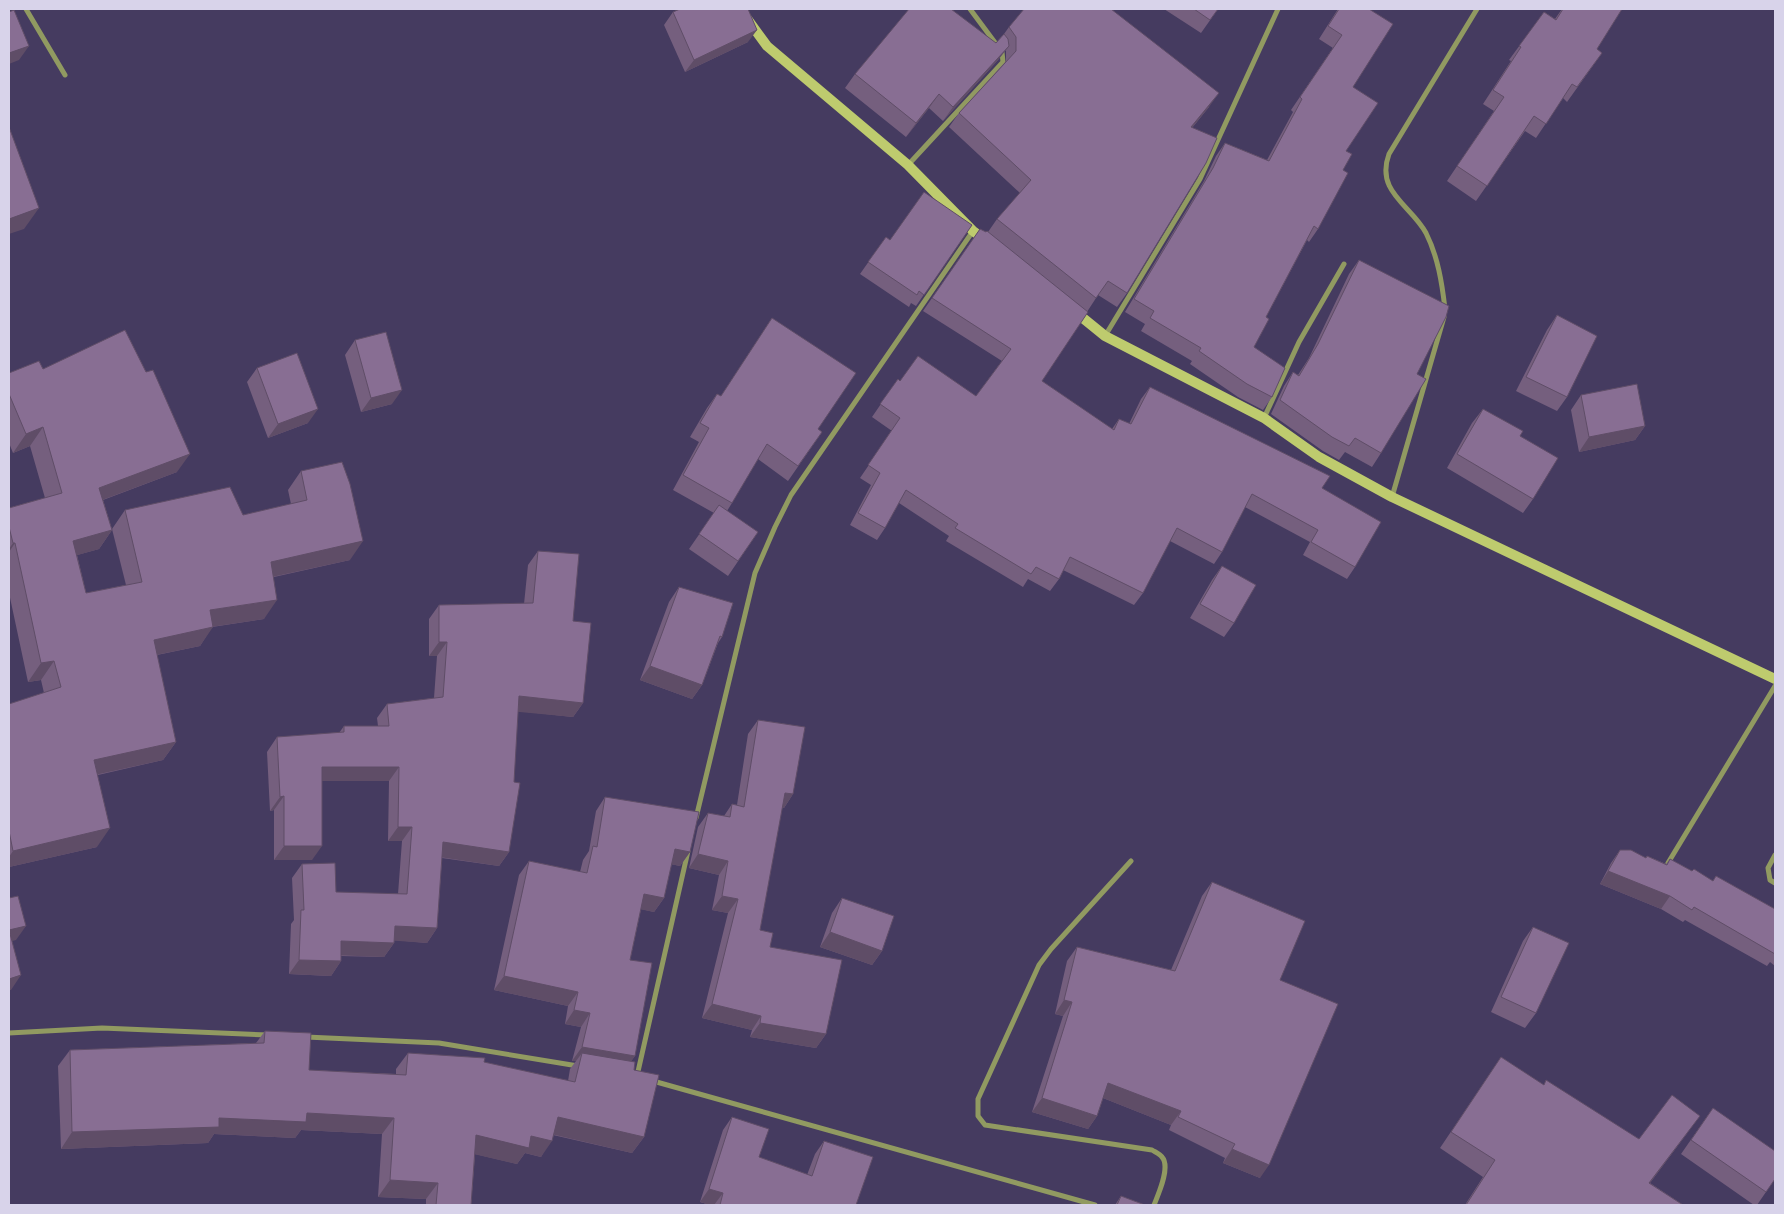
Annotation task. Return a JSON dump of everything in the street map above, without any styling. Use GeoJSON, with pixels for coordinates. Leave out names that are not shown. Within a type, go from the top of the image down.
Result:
{"type":"FeatureCollection","features":[{"type":"Feature","properties":{"kind":"street"},"geometry":{"type":"LineString","coordinates":[[26,9],[65,75]]}},
{"type":"Feature","properties":{"kind":"street"},"geometry":{"type":"LineString","coordinates":[[740,9],[766,46],[908,165],[973,231],[997,249]]}},
{"type":"Feature","properties":{"kind":"street"},"geometry":{"type":"LineString","coordinates":[[908,165],[1003,62],[1002,52],[970,9]]}},
{"type":"Feature","properties":{"kind":"street"},"geometry":{"type":"LineString","coordinates":[[1105,336],[1200,179],[1278,9]]}},
{"type":"Feature","properties":{"kind":"street"},"geometry":{"type":"LineString","coordinates":[[1392,497],[1444,320],[1445,310],[1442,278],[1436,257],[1425,232],[1388,186],[1385,163],[1477,9]]}},
{"type":"Feature","properties":{"kind":"street"},"geometry":{"type":"LineString","coordinates":[[694,824],[755,573],[775,527],[791,495],[973,231]]}},
{"type":"Feature","properties":{"kind":"street"},"geometry":{"type":"LineString","coordinates":[[1264,418],[1299,342],[1344,264]]}},
{"type":"Feature","properties":{"kind":"street"},"geometry":{"type":"LineString","coordinates":[[1066,305],[1105,336],[1264,418],[1319,457],[1392,497],[1775,679]]}},
{"type":"Feature","properties":{"kind":"street"},"geometry":{"type":"LineString","coordinates":[[1668,863],[1775,686]]}},
{"type":"Feature","properties":{"kind":"street"},"geometry":{"type":"LineString","coordinates":[[637,1076],[690,844]]}},
{"type":"Feature","properties":{"kind":"street"},"geometry":{"type":"LineString","coordinates":[[1775,855],[1768,868],[1770,880],[1775,883]]}},
{"type":"Feature","properties":{"kind":"street"},"geometry":{"type":"LineString","coordinates":[[1131,861],[1051,948],[1039,965],[978,1099],[978,1116],[985,1125],[1152,1150],[1163,1158],[1166,1165],[1154,1205]]}},
{"type":"Feature","properties":{"kind":"street"},"geometry":{"type":"LineString","coordinates":[[9,1033],[102,1028],[271,1036]]}},
{"type":"Feature","properties":{"kind":"street"},"geometry":{"type":"LineString","coordinates":[[301,1037],[440,1043],[580,1067]]}},
{"type":"Feature","properties":{"kind":"street"},"geometry":{"type":"LineString","coordinates":[[628,1075],[1095,1205]]}},
{"type":"Feature","properties":{"kind":"building"},"geometry":{"type":"Polygon","coordinates":[[[680,9],[748,9],[757,30],[694,60],[673,12],[680,9]]]}},
{"type":"Feature","properties":{"kind":"building"},"geometry":{"type":"Polygon","coordinates":[[[909,9],[951,9],[996,43],[1004,34],[1008,39],[1009,46],[953,107],[939,94],[916,123],[855,74],[909,9]]]}},
{"type":"Feature","properties":{"kind":"building"},"geometry":{"type":"Polygon","coordinates":[[[1024,9],[1111,9],[1219,93],[1191,127],[1217,138],[1206,163],[1127,293],[1108,281],[1096,298],[997,219],[1031,180],[959,113],[1016,51],[1016,37],[1009,27],[1024,9]]]}},
{"type":"Feature","properties":{"kind":"building"},"geometry":{"type":"Polygon","coordinates":[[[1194,9],[1218,9],[1210,20],[1194,9]]]}},
{"type":"Feature","properties":{"kind":"building"},"geometry":{"type":"Polygon","coordinates":[[[1339,9],[1369,9],[1393,24],[1353,87],[1378,103],[1346,151],[1352,154],[1343,170],[1348,173],[1318,229],[1314,226],[1266,317],[1269,319],[1254,347],[1285,368],[1272,397],[1247,384],[1199,351],[1201,348],[1150,318],[1154,311],[1134,299],[1213,168],[1225,143],[1269,161],[1302,99],[1300,97],[1342,35],[1328,26],[1339,9]]]}},
{"type":"Feature","properties":{"kind":"building"},"geometry":{"type":"Polygon","coordinates":[[[1563,9],[1622,9],[1597,49],[1602,53],[1577,87],[1572,84],[1546,124],[1534,116],[1487,186],[1457,166],[1504,97],[1493,90],[1521,47],[1519,46],[1544,12],[1556,20],[1563,9]]]}},
{"type":"Feature","properties":{"kind":"building"},"geometry":{"type":"Polygon","coordinates":[[[14,10],[29,46],[9,53],[9,12],[14,10]]]}},
{"type":"Feature","properties":{"kind":"building"},"geometry":{"type":"Polygon","coordinates":[[[9,127],[39,208],[9,219],[9,127]]]}},
{"type":"Feature","properties":{"kind":"building"},"geometry":{"type":"Polygon","coordinates":[[[924,192],[972,225],[924,295],[919,291],[917,295],[868,262],[886,237],[890,240],[924,192]]]}},
{"type":"Feature","properties":{"kind":"building"},"geometry":{"type":"Polygon","coordinates":[[[980,229],[987,231],[1088,312],[1042,381],[1114,430],[1119,419],[1131,424],[1150,387],[1330,476],[1322,488],[1381,522],[1355,567],[1311,542],[1318,530],[1252,494],[1222,552],[1177,528],[1143,593],[1070,557],[1059,579],[1036,567],[1031,574],[955,528],[958,524],[906,490],[885,528],[858,513],[880,473],[868,465],[900,418],[880,404],[918,356],[976,396],[1011,349],[932,298],[980,229]]]}},
{"type":"Feature","properties":{"kind":"building"},"geometry":{"type":"Polygon","coordinates":[[[1359,260],[1449,306],[1446,317],[1417,374],[1426,379],[1381,453],[1355,438],[1349,446],[1332,437],[1280,400],[1293,372],[1299,376],[1318,344],[1359,260]]]}},
{"type":"Feature","properties":{"kind":"building"},"geometry":{"type":"Polygon","coordinates":[[[1557,315],[1597,336],[1567,397],[1526,377],[1557,315]]]}},
{"type":"Feature","properties":{"kind":"building"},"geometry":{"type":"Polygon","coordinates":[[[772,318],[856,373],[818,429],[822,432],[798,466],[767,444],[732,503],[683,475],[709,428],[700,423],[717,394],[721,396],[772,318]]]}},
{"type":"Feature","properties":{"kind":"building"},"geometry":{"type":"Polygon","coordinates":[[[125,330],[146,372],[153,370],[190,454],[99,488],[112,530],[73,541],[86,593],[142,582],[125,510],[230,487],[243,515],[307,500],[301,471],[342,462],[350,484],[363,541],[271,562],[277,600],[210,610],[213,627],[154,640],[176,742],[94,760],[110,828],[13,851],[9,831],[9,704],[61,687],[54,661],[41,663],[15,543],[13,543],[9,527],[9,508],[62,493],[43,427],[26,434],[9,394],[9,373],[39,361],[43,369],[125,330]]]}},
{"type":"Feature","properties":{"kind":"building"},"geometry":{"type":"Polygon","coordinates":[[[386,332],[402,390],[371,398],[355,340],[386,332]]]}},
{"type":"Feature","properties":{"kind":"building"},"geometry":{"type":"Polygon","coordinates":[[[297,353],[318,409],[278,424],[257,368],[297,353]]]}},
{"type":"Feature","properties":{"kind":"building"},"geometry":{"type":"Polygon","coordinates":[[[1637,384],[1645,426],[1589,437],[1581,395],[1637,384]]]}},
{"type":"Feature","properties":{"kind":"building"},"geometry":{"type":"Polygon","coordinates":[[[1483,409],[1523,431],[1520,436],[1558,458],[1533,499],[1457,454],[1483,409]]]}},
{"type":"Feature","properties":{"kind":"building"},"geometry":{"type":"Polygon","coordinates":[[[719,505],[758,532],[738,561],[699,534],[719,505]]]}},
{"type":"Feature","properties":{"kind":"building"},"geometry":{"type":"Polygon","coordinates":[[[538,551],[579,554],[573,621],[591,623],[583,703],[519,696],[514,782],[520,783],[509,852],[443,842],[437,928],[395,926],[394,943],[341,941],[341,961],[299,960],[301,910],[304,910],[302,864],[335,863],[336,892],[407,894],[412,827],[398,827],[399,767],[322,767],[322,846],[284,846],[284,796],[280,797],[277,737],[344,732],[344,726],[389,726],[387,704],[443,697],[447,642],[439,642],[439,605],[533,603],[538,551]]]}},
{"type":"Feature","properties":{"kind":"building"},"geometry":{"type":"Polygon","coordinates":[[[1222,566],[1256,585],[1234,623],[1200,604],[1222,566]]]}},
{"type":"Feature","properties":{"kind":"building"},"geometry":{"type":"Polygon","coordinates":[[[679,587],[733,603],[722,637],[720,636],[702,685],[650,666],[679,587]]]}},
{"type":"Feature","properties":{"kind":"building"},"geometry":{"type":"Polygon","coordinates":[[[758,720],[805,727],[793,794],[785,793],[760,930],[773,933],[770,947],[842,960],[826,1034],[760,1023],[761,1016],[712,1004],[738,899],[722,896],[728,861],[698,854],[708,813],[730,817],[732,804],[744,807],[758,720]]]}},
{"type":"Feature","properties":{"kind":"building"},"geometry":{"type":"Polygon","coordinates":[[[605,797],[699,812],[690,852],[675,849],[664,898],[644,894],[630,960],[652,963],[635,1056],[582,1047],[590,1013],[574,1010],[578,992],[504,976],[529,861],[587,873],[593,846],[597,847],[605,797]]]}},
{"type":"Feature","properties":{"kind":"building"},"geometry":{"type":"Polygon","coordinates":[[[1620,850],[1631,850],[1646,858],[1647,856],[1667,865],[1670,859],[1692,871],[1694,869],[1713,881],[1716,876],[1775,909],[1775,954],[1694,907],[1692,910],[1670,896],[1608,871],[1620,850]]]}},
{"type":"Feature","properties":{"kind":"building"},"geometry":{"type":"Polygon","coordinates":[[[1212,882],[1305,921],[1280,980],[1338,1004],[1269,1165],[1232,1149],[1235,1144],[1178,1117],[1181,1111],[1108,1083],[1097,1116],[1042,1098],[1072,1002],[1064,1000],[1077,947],[1175,971],[1212,882]]]}},
{"type":"Feature","properties":{"kind":"building"},"geometry":{"type":"Polygon","coordinates":[[[18,896],[26,926],[9,930],[9,898],[18,896]]]}},
{"type":"Feature","properties":{"kind":"building"},"geometry":{"type":"Polygon","coordinates":[[[842,898],[894,916],[882,951],[830,932],[842,898]]]}},
{"type":"Feature","properties":{"kind":"building"},"geometry":{"type":"Polygon","coordinates":[[[1533,927],[1569,943],[1536,1013],[1501,997],[1533,927]]]}},
{"type":"Feature","properties":{"kind":"building"},"geometry":{"type":"Polygon","coordinates":[[[9,930],[21,975],[9,979],[9,930]]]}},
{"type":"Feature","properties":{"kind":"building"},"geometry":{"type":"Polygon","coordinates":[[[265,1031],[311,1033],[309,1070],[406,1075],[408,1053],[485,1058],[484,1062],[575,1082],[582,1053],[635,1062],[634,1070],[659,1075],[644,1137],[558,1117],[552,1141],[531,1136],[529,1148],[476,1135],[471,1205],[436,1205],[438,1183],[390,1180],[394,1118],[307,1113],[306,1122],[219,1118],[219,1127],[72,1132],[70,1050],[264,1043],[265,1031]]]}},
{"type":"Feature","properties":{"kind":"building"},"geometry":{"type":"Polygon","coordinates":[[[1501,1057],[1544,1085],[1546,1080],[1639,1139],[1672,1095],[1700,1116],[1649,1183],[1683,1205],[1466,1205],[1495,1160],[1451,1132],[1501,1057]]]}},
{"type":"Feature","properties":{"kind":"building"},"geometry":{"type":"Polygon","coordinates":[[[1713,1108],[1775,1151],[1775,1179],[1766,1192],[1691,1140],[1713,1108]]]}},
{"type":"Feature","properties":{"kind":"building"},"geometry":{"type":"Polygon","coordinates":[[[732,1117],[769,1129],[759,1157],[812,1176],[824,1141],[873,1157],[856,1205],[720,1205],[723,1193],[709,1189],[732,1117]]]}},
{"type":"Feature","properties":{"kind":"building"},"geometry":{"type":"Polygon","coordinates":[[[1121,1196],[1145,1205],[1117,1205],[1121,1196]]]}}]}
